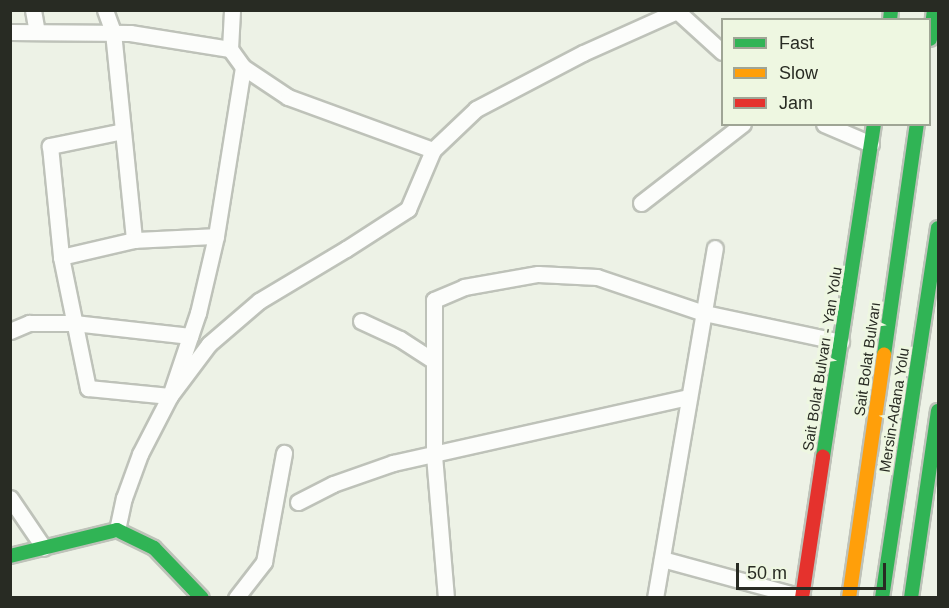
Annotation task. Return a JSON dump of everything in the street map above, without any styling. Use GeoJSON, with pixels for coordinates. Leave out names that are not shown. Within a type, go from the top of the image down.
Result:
{"type":"FeatureCollection","features":[{"type":"Feature","properties":{"kind":"main road"},"geometry":{"type":"LineString","coordinates":[[931,32],[934,10]]}},
{"type":"Feature","properties":{"kind":"main road","name":"Sait Bolat Bulvarı - Yan Yolu"},"geometry":{"type":"LineString","coordinates":[[802,597],[874,126]]}},
{"type":"Feature","properties":{"kind":"main road","name":"Sait Bolat Bulvarı"},"geometry":{"type":"LineString","coordinates":[[849,597],[917,126]]}},
{"type":"Feature","properties":{"kind":"main road","name":"Mersin-Adana Yolu"},"geometry":{"type":"LineString","coordinates":[[882,597],[939,228]]}},
{"type":"Feature","properties":{"kind":"main road"},"geometry":{"type":"LineString","coordinates":[[911,597],[939,411]]}},
{"type":"Feature","properties":{"kind":"main road"},"geometry":{"type":"LineString","coordinates":[[10,556],[117,530],[154,548],[202,597]]}},
{"type":"Feature","properties":{"kind":"street"},"geometry":{"type":"LineString","coordinates":[[33,10],[37,32]]}},
{"type":"Feature","properties":{"kind":"street"},"geometry":{"type":"LineString","coordinates":[[105,10],[113,32],[134,240]]}},
{"type":"Feature","properties":{"kind":"street"},"geometry":{"type":"LineString","coordinates":[[170,396],[209,344],[259,301],[408,209],[433,150],[476,109],[584,53],[678,11],[721,50]]}},
{"type":"Feature","properties":{"kind":"street"},"geometry":{"type":"LineString","coordinates":[[234,12],[230,49],[243,67],[288,97],[433,150]]}},
{"type":"Feature","properties":{"kind":"street"},"geometry":{"type":"LineString","coordinates":[[10,32],[113,32],[230,49]]}},
{"type":"Feature","properties":{"kind":"street"},"geometry":{"type":"LineString","coordinates":[[117,530],[124,498],[140,454],[170,396],[190,336],[216,236],[243,67]]}},
{"type":"Feature","properties":{"kind":"street"},"geometry":{"type":"LineString","coordinates":[[641,203],[740,126]]}},
{"type":"Feature","properties":{"kind":"street"},"geometry":{"type":"LineString","coordinates":[[829,126],[871,144]]}},
{"type":"Feature","properties":{"kind":"street"},"geometry":{"type":"LineString","coordinates":[[123,131],[50,147],[61,257],[88,388],[170,396]]}},
{"type":"Feature","properties":{"kind":"street"},"geometry":{"type":"LineString","coordinates":[[61,257],[134,240],[216,236]]}},
{"type":"Feature","properties":{"kind":"street"},"geometry":{"type":"LineString","coordinates":[[655,597],[715,248]]}},
{"type":"Feature","properties":{"kind":"street"},"geometry":{"type":"LineString","coordinates":[[446,597],[434,454],[434,300],[464,287],[538,274],[597,278],[704,313],[841,342]]}},
{"type":"Feature","properties":{"kind":"street"},"geometry":{"type":"LineString","coordinates":[[361,321],[400,339],[434,361]]}},
{"type":"Feature","properties":{"kind":"street"},"geometry":{"type":"LineString","coordinates":[[10,331],[29,323],[74,323],[190,336]]}},
{"type":"Feature","properties":{"kind":"street"},"geometry":{"type":"LineString","coordinates":[[298,502],[333,484],[393,463],[689,397]]}},
{"type":"Feature","properties":{"kind":"street"},"geometry":{"type":"LineString","coordinates":[[236,597],[264,562],[284,453]]}},
{"type":"Feature","properties":{"kind":"street"},"geometry":{"type":"LineString","coordinates":[[10,498],[44,548]]}},
{"type":"Feature","properties":{"kind":"street"},"geometry":{"type":"LineString","coordinates":[[662,559],[802,597]]}},
{"type":"Feature","properties":{"kind":"traffic: fast"},"geometry":{"type":"LineString","coordinates":[[890,18],[891,10]]}},
{"type":"Feature","properties":{"kind":"traffic: fast"},"geometry":{"type":"LineString","coordinates":[[931,32],[934,10]]}},
{"type":"Feature","properties":{"kind":"traffic: fast"},"geometry":{"type":"LineString","coordinates":[[823,457],[874,126]]}},
{"type":"Feature","properties":{"kind":"traffic: fast"},"geometry":{"type":"LineString","coordinates":[[884,355],[917,126]]}},
{"type":"Feature","properties":{"kind":"traffic: fast"},"geometry":{"type":"LineString","coordinates":[[882,598],[938,228]]}},
{"type":"Feature","properties":{"kind":"traffic: fast"},"geometry":{"type":"LineString","coordinates":[[911,598],[938,411]]}},
{"type":"Feature","properties":{"kind":"traffic: fast"},"geometry":{"type":"LineString","coordinates":[[10,556],[117,530],[154,548],[202,598]]}},
{"type":"Feature","properties":{"kind":"traffic: slow"},"geometry":{"type":"LineString","coordinates":[[849,598],[884,355]]}},
{"type":"Feature","properties":{"kind":"traffic: jam"},"geometry":{"type":"LineString","coordinates":[[802,598],[823,457]]}}]}
